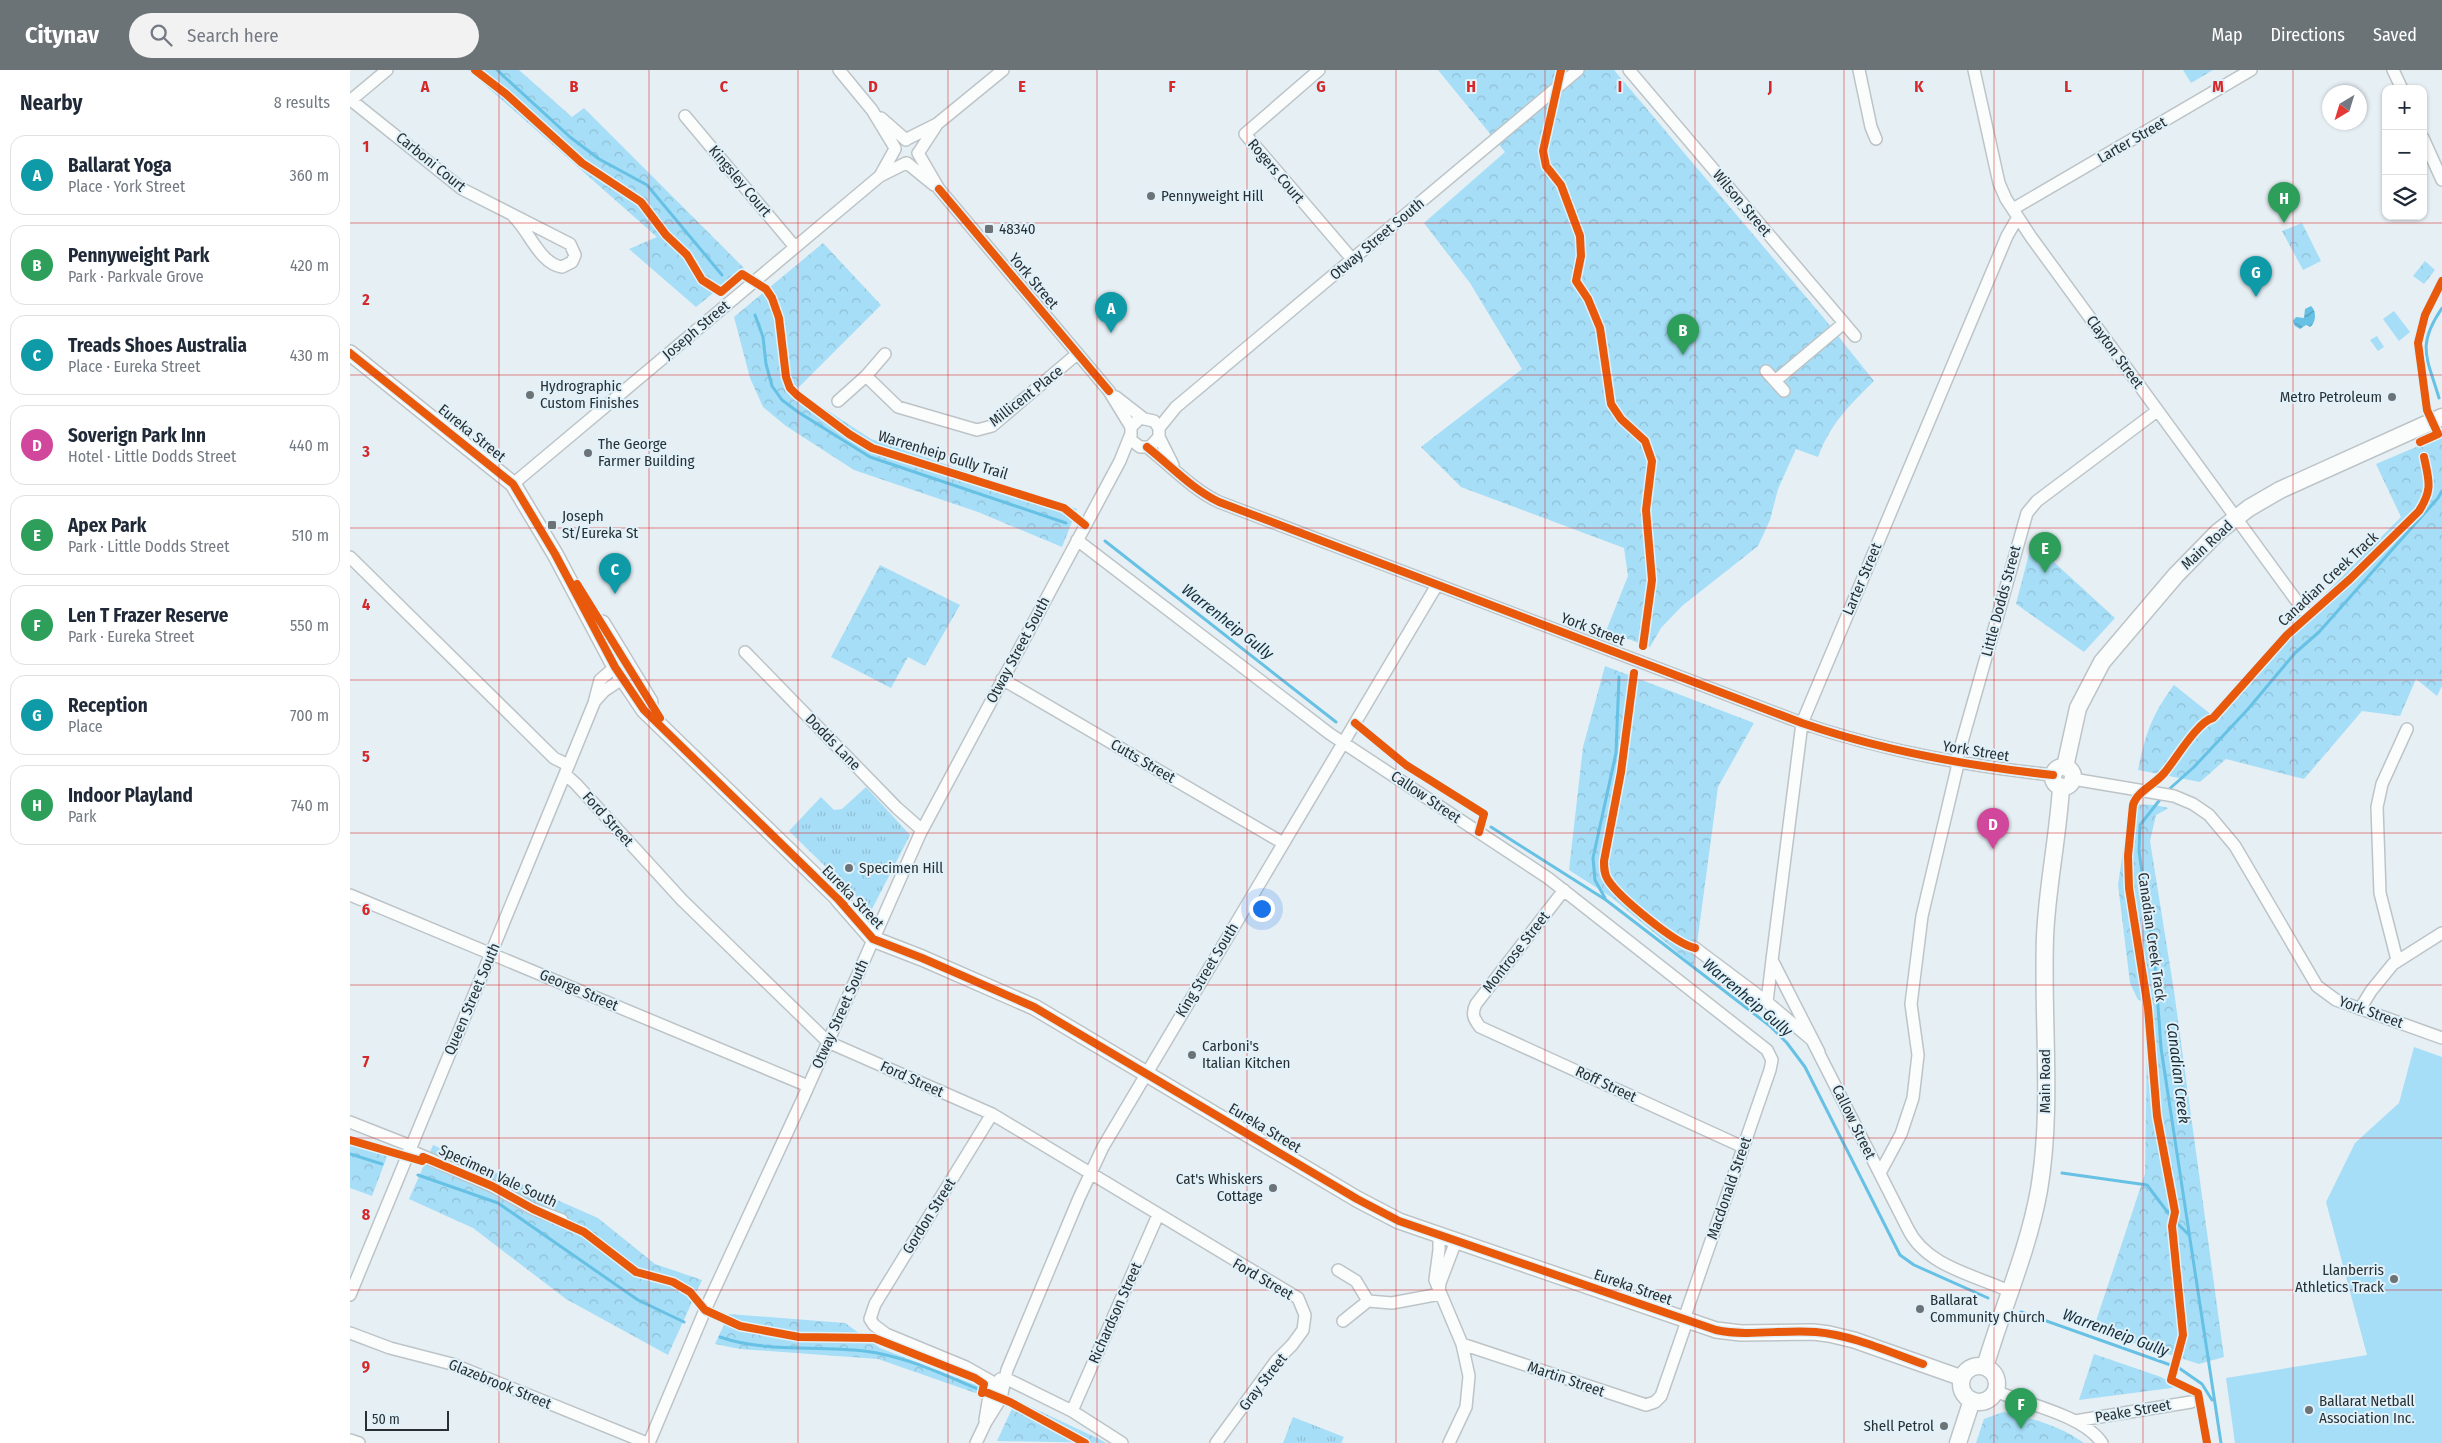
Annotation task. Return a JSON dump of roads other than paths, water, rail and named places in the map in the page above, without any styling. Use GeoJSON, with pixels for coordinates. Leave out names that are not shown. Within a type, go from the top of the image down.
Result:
{"type":"FeatureCollection","features":[{"type":"Feature","properties":{"kind":"main road","name":"Main Road"},"geometry":{"type":"LineString","coordinates":[[1985,1367],[2033,1214],[2042,1169],[2045,1126],[2046,917],[2063,777],[2078,708],[2102,662],[2187,562],[2235,518],[2255,504],[2292,484],[2442,417]]}},
{"type":"Feature","properties":{"kind":"main road"},"geometry":{"type":"LineString","coordinates":[[1973,1367],[1985,1367],[1995,1377],[1995,1391],[1984,1400],[1972,1400],[1963,1391],[1962,1378],[1965,1372],[1973,1367]]}},
{"type":"Feature","properties":{"kind":"main road"},"geometry":{"type":"LineString","coordinates":[[1958,1443],[1972,1400]]}},
{"type":"Feature","properties":{"kind":"street"},"geometry":{"type":"LineString","coordinates":[[351,101],[387,70]]}},
{"type":"Feature","properties":{"kind":"street"},"geometry":{"type":"LineString","coordinates":[[839,70],[872,110],[895,148],[896,157],[906,163],[915,160],[918,152],[937,124]]}},
{"type":"Feature","properties":{"kind":"street"},"geometry":{"type":"LineString","coordinates":[[895,148],[901,141],[907,140],[937,124],[1003,70]]}},
{"type":"Feature","properties":{"kind":"street","name":"Rogers Court"},"geometry":{"type":"LineString","coordinates":[[1320,70],[1245,134],[1352,260]]}},
{"type":"Feature","properties":{"kind":"street","name":"Otway Street South"},"geometry":{"type":"LineString","coordinates":[[1159,433],[1176,407],[1578,70]]}},
{"type":"Feature","properties":{"kind":"street","name":"Wilson Street"},"geometry":{"type":"LineString","coordinates":[[1629,70],[1855,336]]}},
{"type":"Feature","properties":{"kind":"street"},"geometry":{"type":"LineString","coordinates":[[1859,70],[1870,123],[1876,140]]}},
{"type":"Feature","properties":{"kind":"street","name":"Clayton Street"},"geometry":{"type":"LineString","coordinates":[[1974,70],[1994,166],[2002,191],[2015,213],[2304,611]]}},
{"type":"Feature","properties":{"kind":"street","name":"Larter Street"},"geometry":{"type":"LineString","coordinates":[[1767,1002],[1802,723],[2015,213],[2251,70]]}},
{"type":"Feature","properties":{"kind":"street"},"geometry":{"type":"LineString","coordinates":[[2393,70],[2400,85]]}},
{"type":"Feature","properties":{"kind":"street","name":"Carboni Court"},"geometry":{"type":"LineString","coordinates":[[351,101],[398,136],[451,182],[514,217],[570,244],[575,255],[572,262],[562,267],[554,264],[537,248],[514,217]]}},
{"type":"Feature","properties":{"kind":"street"},"geometry":{"type":"LineString","coordinates":[[872,110],[907,140],[916,145],[918,152]]}},
{"type":"Feature","properties":{"kind":"street","name":"Kingsley Court"},"geometry":{"type":"LineString","coordinates":[[685,116],[796,246]]}},
{"type":"Feature","properties":{"kind":"street"},"geometry":{"type":"LineString","coordinates":[[2427,147],[2442,180]]}},
{"type":"Feature","properties":{"kind":"street","name":"Joseph Street"},"geometry":{"type":"LineString","coordinates":[[880,176],[895,148]]}},
{"type":"Feature","properties":{"kind":"street","name":"York Street"},"geometry":{"type":"LineString","coordinates":[[918,152],[939,189],[1109,391],[1130,432]]}},
{"type":"Feature","properties":{"kind":"street","name":"Joseph Street"},"geometry":{"type":"LineString","coordinates":[[513,484],[880,176],[906,163]]}},
{"type":"Feature","properties":{"kind":"street","name":"York Street"},"geometry":{"type":"LineString","coordinates":[[906,163],[939,189]]}},
{"type":"Feature","properties":{"kind":"street"},"geometry":{"type":"LineString","coordinates":[[1775,381],[1844,323]]}},
{"type":"Feature","properties":{"kind":"street","name":"Eureka Street"},"geometry":{"type":"LineString","coordinates":[[350,353],[513,484],[555,554],[588,600],[621,669],[680,744],[875,936],[1034,1006],[1367,1205],[1399,1220],[1686,1320],[1732,1333],[1813,1332],[1839,1336],[1962,1378]]}},
{"type":"Feature","properties":{"kind":"street"},"geometry":{"type":"LineString","coordinates":[[838,401],[866,376],[885,354]]}},
{"type":"Feature","properties":{"kind":"street","name":"Millicent Place"},"geometry":{"type":"LineString","coordinates":[[866,376],[898,407],[977,430],[992,426],[1078,354]]}},
{"type":"Feature","properties":{"kind":"street"},"geometry":{"type":"LineString","coordinates":[[1766,371],[1784,391]]}},
{"type":"Feature","properties":{"kind":"street","name":"York Street"},"geometry":{"type":"LineString","coordinates":[[1109,391],[1146,418]]}},
{"type":"Feature","properties":{"kind":"street","name":"Otway Street South"},"geometry":{"type":"LineString","coordinates":[[1146,418],[1176,407]]}},
{"type":"Feature","properties":{"kind":"street","name":"Little Dodds Street"},"geometry":{"type":"LineString","coordinates":[[1880,1173],[1901,1134],[1912,1098],[1918,1060],[1911,999],[1922,916],[1957,763],[2027,513],[2037,501],[2157,411]]}},
{"type":"Feature","properties":{"kind":"street"},"geometry":{"type":"LineString","coordinates":[[1146,418],[1159,433],[1154,444],[1144,447],[1134,443],[1130,432],[1136,420],[1146,418]]}},
{"type":"Feature","properties":{"kind":"street","name":"Otway Street South"},"geometry":{"type":"LineString","coordinates":[[648,1443],[705,1310],[828,1042],[922,830],[1120,460],[1130,432]]}},
{"type":"Feature","properties":{"kind":"street","name":"York Street"},"geometry":{"type":"LineString","coordinates":[[1159,433],[1175,468]]}},
{"type":"Feature","properties":{"kind":"street","name":"Otway Street South"},"geometry":{"type":"LineString","coordinates":[[1120,460],[1144,447]]}},
{"type":"Feature","properties":{"kind":"street","name":"York Street"},"geometry":{"type":"LineString","coordinates":[[1144,447],[1175,468],[1194,486],[1219,502],[1802,723],[1837,734],[1957,763],[2063,777],[2174,796],[2199,807],[2223,830],[2317,986],[2331,997],[2442,1038]]}},
{"type":"Feature","properties":{"kind":"street","name":"Callow Street"},"geometry":{"type":"LineString","coordinates":[[1077,540],[1343,743],[1459,818],[1564,890],[1758,1041],[1771,1057]]}},
{"type":"Feature","properties":{"kind":"street","name":"Ford Street"},"geometry":{"type":"LineString","coordinates":[[350,557],[567,770],[576,784],[682,900],[828,1042],[992,1114],[1295,1296],[1303,1306],[1306,1318]]}},
{"type":"Feature","properties":{"kind":"street","name":"King Street South"},"geometry":{"type":"LineString","coordinates":[[976,1443],[984,1425],[1001,1400],[1002,1377],[1089,1174],[1146,1073],[1437,585]]}},
{"type":"Feature","properties":{"kind":"street","name":"Dodds Lane"},"geometry":{"type":"LineString","coordinates":[[745,652],[897,808],[922,830]]}},
{"type":"Feature","properties":{"kind":"street","name":"Queen Street South"},"geometry":{"type":"LineString","coordinates":[[350,1295],[594,703],[621,669]]}},
{"type":"Feature","properties":{"kind":"street","name":"Cutts Street"},"geometry":{"type":"LineString","coordinates":[[1002,679],[1283,843]]}},
{"type":"Feature","properties":{"kind":"street"},"geometry":{"type":"LineString","coordinates":[[2397,960],[2380,893],[2378,802],[2382,784],[2407,729]]}},
{"type":"Feature","properties":{"kind":"street","name":"Montrose Street"},"geometry":{"type":"LineString","coordinates":[[1473,1017],[1476,1004],[1564,890]]}},
{"type":"Feature","properties":{"kind":"street","name":"George Street"},"geometry":{"type":"LineString","coordinates":[[350,896],[808,1086]]}},
{"type":"Feature","properties":{"kind":"street"},"geometry":{"type":"LineString","coordinates":[[2360,1009],[2374,986],[2397,960],[2442,933]]}},
{"type":"Feature","properties":{"kind":"street","name":"Callow Street"},"geometry":{"type":"LineString","coordinates":[[1695,948],[1805,1033],[1819,1052],[1912,1238],[1922,1250],[1945,1263],[2009,1291]]}},
{"type":"Feature","properties":{"kind":"street"},"geometry":{"type":"LineString","coordinates":[[1772,960],[1819,1052]]}},
{"type":"Feature","properties":{"kind":"street","name":"Roff Street"},"geometry":{"type":"LineString","coordinates":[[1473,1017],[1480,1027],[1743,1147]]}},
{"type":"Feature","properties":{"kind":"street","name":"Macdonald Street"},"geometry":{"type":"LineString","coordinates":[[1663,1390],[1771,1068],[1771,1057]]}},
{"type":"Feature","properties":{"kind":"street","name":"Gordon Street"},"geometry":{"type":"LineString","coordinates":[[992,1114],[875,1304],[870,1319],[874,1326],[886,1334],[966,1367],[1002,1377]]}},
{"type":"Feature","properties":{"kind":"street","name":"Specimen Vale South"},"geometry":{"type":"LineString","coordinates":[[350,1122],[410,1148],[492,1186],[533,1208],[562,1220]]}},
{"type":"Feature","properties":{"kind":"street","name":"Richardson Street"},"geometry":{"type":"LineString","coordinates":[[1072,1412],[1158,1215]]}},
{"type":"Feature","properties":{"kind":"street"},"geometry":{"type":"LineString","coordinates":[[1439,1235],[1439,1254],[1434,1275],[1440,1294],[1462,1344],[1468,1368],[1469,1392],[1466,1407],[1449,1443]]}},
{"type":"Feature","properties":{"kind":"street"},"geometry":{"type":"LineString","coordinates":[[1440,1294],[1440,1283],[1456,1240]]}},
{"type":"Feature","properties":{"kind":"street"},"geometry":{"type":"LineString","coordinates":[[1338,1270],[1358,1283],[1368,1301]]}},
{"type":"Feature","properties":{"kind":"street"},"geometry":{"type":"LineString","coordinates":[[1343,1321],[1368,1301],[1396,1303],[1440,1294]]}},
{"type":"Feature","properties":{"kind":"street","name":"Gray Street"},"geometry":{"type":"LineString","coordinates":[[1216,1443],[1276,1361],[1294,1343],[1304,1327],[1306,1318]]}},
{"type":"Feature","properties":{"kind":"street","name":"Glazebrook Street"},"geometry":{"type":"LineString","coordinates":[[350,1333],[390,1348],[452,1364],[648,1443]]}},
{"type":"Feature","properties":{"kind":"street","name":"Martin Street"},"geometry":{"type":"LineString","coordinates":[[1462,1344],[1643,1404],[1656,1401],[1663,1390]]}},
{"type":"Feature","properties":{"kind":"street"},"geometry":{"type":"LineString","coordinates":[[1002,1377],[1072,1412],[1122,1443]]}},
{"type":"Feature","properties":{"kind":"street"},"geometry":{"type":"LineString","coordinates":[[1995,1391],[2076,1421],[2090,1430],[2102,1443]]}},
{"type":"Feature","properties":{"kind":"street","name":"Peake Street"},"geometry":{"type":"LineString","coordinates":[[2076,1421],[2191,1402]]}},
{"type":"Feature","properties":{"kind":"street"},"geometry":{"type":"LineString","coordinates":[[350,1440],[359,1443]]}},
{"type":"Feature","properties":{"kind":"water"},"geometry":{"type":"Polygon","coordinates":[[[2311,306],[2315,314],[2315,320],[2312,325],[2310,327],[2306,325],[2300,329],[2295,326],[2293,321],[2296,317],[2304,318],[2305,309],[2311,306]]]}},
{"type":"Feature","properties":{"kind":"waterway","name":"Warrenheip Gully"},"geometry":{"type":"LineString","coordinates":[[497,70],[570,137],[599,159],[647,185],[722,275]]}},
{"type":"Feature","properties":{"kind":"waterway","name":"Canadian Creek"},"geometry":{"type":"LineString","coordinates":[[2439,398],[2428,362],[2426,342],[2434,321],[2442,308]]}},
{"type":"Feature","properties":{"kind":"waterway","name":"Warrenheip Gully"},"geometry":{"type":"LineString","coordinates":[[755,315],[763,337],[766,364],[772,386],[782,400],[798,412],[870,457],[1066,523]]}},
{"type":"Feature","properties":{"kind":"waterway","name":"Canadian Creek"},"geometry":{"type":"LineString","coordinates":[[2166,792],[2194,767],[2248,709],[2295,653],[2319,632],[2438,498],[2442,491]]}},
{"type":"Feature","properties":{"kind":"waterway","name":"Warrenheip Gully"},"geometry":{"type":"LineString","coordinates":[[1105,541],[1336,722]]}},
{"type":"Feature","properties":{"kind":"waterway"},"geometry":{"type":"LineString","coordinates":[[1605,898],[1595,880],[1593,858],[1616,753],[1619,677]]}},
{"type":"Feature","properties":{"kind":"waterway","name":"Canadian Creek"},"geometry":{"type":"LineString","coordinates":[[2162,797],[2140,825],[2139,851],[2155,965],[2161,1048],[2221,1443]]}},
{"type":"Feature","properties":{"kind":"waterway","name":"Warrenheip Gully"},"geometry":{"type":"LineString","coordinates":[[1491,827],[1606,900],[1770,1026],[1787,1043],[1805,1067],[1900,1255],[1914,1265],[1988,1298]]}},
{"type":"Feature","properties":{"kind":"waterway"},"geometry":{"type":"LineString","coordinates":[[350,1154],[382,1164]]}},
{"type":"Feature","properties":{"kind":"waterway"},"geometry":{"type":"LineString","coordinates":[[2062,1173],[2147,1185],[2169,1214]]}},
{"type":"Feature","properties":{"kind":"waterway"},"geometry":{"type":"LineString","coordinates":[[418,1175],[498,1203],[638,1300],[684,1322]]}},
{"type":"Feature","properties":{"kind":"waterway"},"geometry":{"type":"LineString","coordinates":[[2177,1223],[2189,1235]]}},
{"type":"Feature","properties":{"kind":"waterway","name":"Warrenheip Gully"},"geometry":{"type":"LineString","coordinates":[[2021,1312],[2179,1368],[2202,1384],[2212,1400]]}},
{"type":"Feature","properties":{"kind":"waterway"},"geometry":{"type":"LineString","coordinates":[[720,1337],[737,1342],[773,1347],[846,1349],[879,1353],[923,1366],[980,1390]]}},
{"type":"Feature","properties":{"kind":"place","name":"Pennyweight Hill"},"geometry":{"type":"Point","coordinates":[1151,196]}},
{"type":"Feature","properties":{"kind":"place","name":"Indoor Playland"},"geometry":{"type":"Point","coordinates":[2284,223]}},
{"type":"Feature","properties":{"kind":"place","name":"48340"},"geometry":{"type":"Point","coordinates":[989,229]}},
{"type":"Feature","properties":{"kind":"place","name":"Reception"},"geometry":{"type":"Point","coordinates":[2256,297]}},
{"type":"Feature","properties":{"kind":"place","name":"Ballarat Yoga"},"geometry":{"type":"Point","coordinates":[1111,333]}},
{"type":"Feature","properties":{"kind":"place","name":"Pennyweight Park"},"geometry":{"type":"Point","coordinates":[1683,355]}},
{"type":"Feature","properties":{"kind":"place","name":"Hydrographic Custom Finishes"},"geometry":{"type":"Point","coordinates":[530,395]}},
{"type":"Feature","properties":{"kind":"place","name":"Metro Petroleum"},"geometry":{"type":"Point","coordinates":[2392,397]}},
{"type":"Feature","properties":{"kind":"place","name":"The George Farmer Building"},"geometry":{"type":"Point","coordinates":[588,453]}},
{"type":"Feature","properties":{"kind":"place","name":"Joseph St/Eureka St"},"geometry":{"type":"Point","coordinates":[552,525]}},
{"type":"Feature","properties":{"kind":"place","name":"Apex Park"},"geometry":{"type":"Point","coordinates":[2045,573]}},
{"type":"Feature","properties":{"kind":"place","name":"Treads Shoes Australia"},"geometry":{"type":"Point","coordinates":[615,594]}},
{"type":"Feature","properties":{"kind":"place","name":"Soverign Park Inn"},"geometry":{"type":"Point","coordinates":[1993,849]}},
{"type":"Feature","properties":{"kind":"place","name":"Specimen Hill"},"geometry":{"type":"Point","coordinates":[849,868]}},
{"type":"Feature","properties":{"kind":"place","name":"Carboni's Italian Kitchen"},"geometry":{"type":"Point","coordinates":[1192,1055]}},
{"type":"Feature","properties":{"kind":"place","name":"Cat's Whiskers Cottage"},"geometry":{"type":"Point","coordinates":[1273,1188]}},
{"type":"Feature","properties":{"kind":"place","name":"Llanberris Athletics Track"},"geometry":{"type":"Point","coordinates":[2394,1279]}},
{"type":"Feature","properties":{"kind":"place","name":"Ballarat Community Church"},"geometry":{"type":"Point","coordinates":[1920,1309]}},
{"type":"Feature","properties":{"kind":"place","name":"Ballarat Netball Association Inc."},"geometry":{"type":"Point","coordinates":[2309,1410]}},
{"type":"Feature","properties":{"kind":"place","name":"Shell Petrol"},"geometry":{"type":"Point","coordinates":[1944,1426]}},
{"type":"Feature","properties":{"kind":"place","name":"Len T Frazer Reserve"},"geometry":{"type":"Point","coordinates":[2021,1429]}}]}
